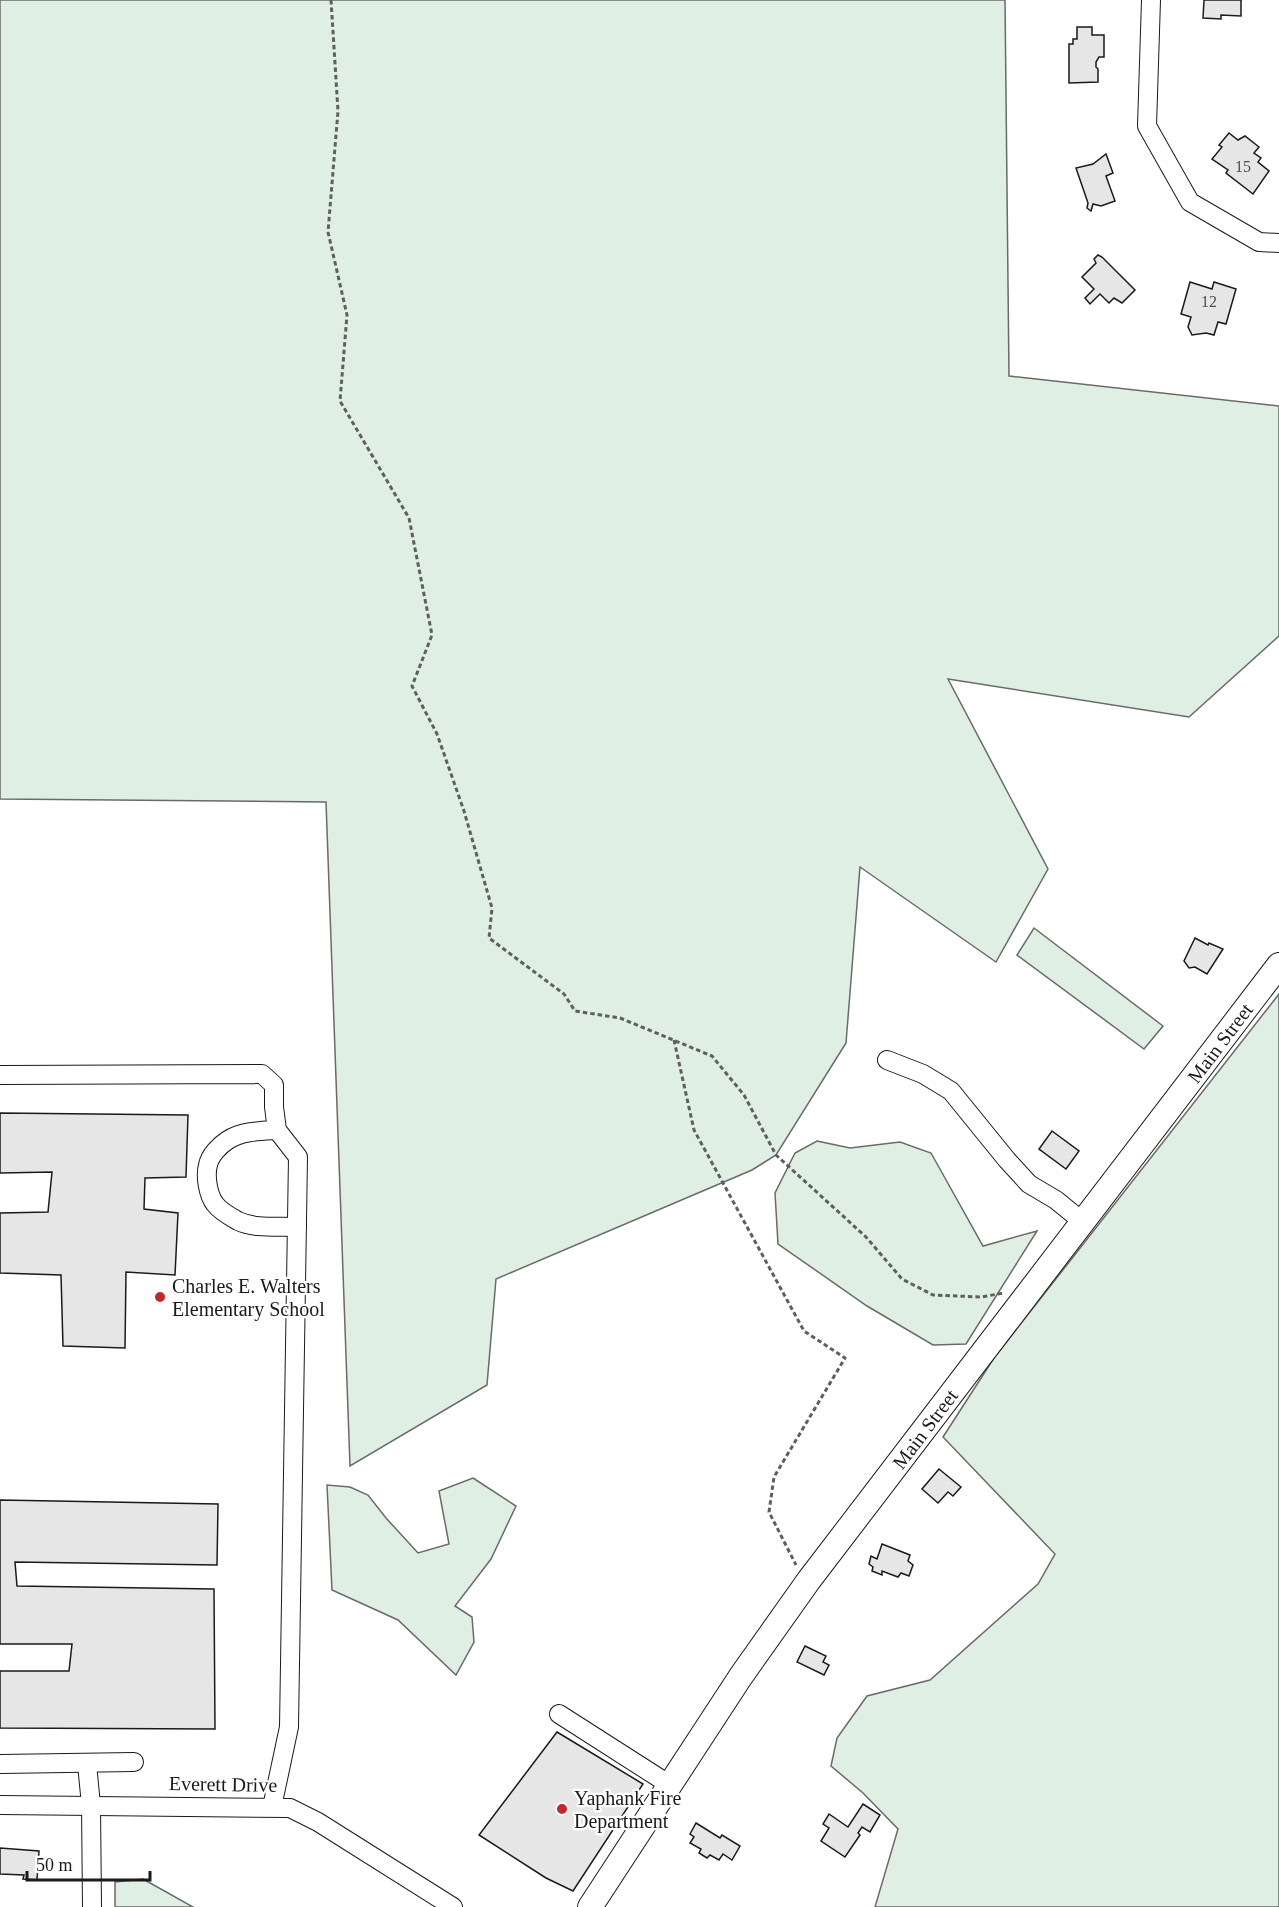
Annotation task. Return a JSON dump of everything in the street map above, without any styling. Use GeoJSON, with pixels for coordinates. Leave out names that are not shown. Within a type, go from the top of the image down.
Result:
{"type":"FeatureCollection","features":[{"type":"Feature","properties":{"kind":"main road","name":"Main Street"},"geometry":{"type":"LineString","coordinates":[[590,1907],[741,1676],[809,1581],[1279,965]]}},
{"type":"Feature","properties":{"kind":"street"},"geometry":{"type":"LineString","coordinates":[[1151,0],[1147,126],[1190,202],[1259,242],[1279,243]]}},
{"type":"Feature","properties":{"kind":"street"},"geometry":{"type":"LineString","coordinates":[[887,1060],[923,1074],[951,1091],[1006,1160],[1029,1184],[1056,1200],[1083,1222]]}},
{"type":"Feature","properties":{"kind":"street"},"geometry":{"type":"LineString","coordinates":[[0,1075],[262,1074],[274,1085],[277,1130],[298,1157],[289,1727],[272,1807]]}},
{"type":"Feature","properties":{"kind":"street"},"geometry":{"type":"LineString","coordinates":[[277,1130],[257,1131],[230,1138],[219,1146],[208,1164],[208,1186],[215,1204],[238,1221],[252,1225],[297,1227]]}},
{"type":"Feature","properties":{"kind":"street"},"geometry":{"type":"LineString","coordinates":[[559,1714],[670,1785]]}},
{"type":"Feature","properties":{"kind":"street"},"geometry":{"type":"LineString","coordinates":[[0,1764],[134,1762]]}},
{"type":"Feature","properties":{"kind":"street"},"geometry":{"type":"LineString","coordinates":[[87,1764],[91,1806],[92,1907]]}},
{"type":"Feature","properties":{"kind":"street","name":"Everett Drive"},"geometry":{"type":"LineString","coordinates":[[0,1805],[290,1808],[318,1822],[453,1907]]}},
{"type":"Feature","properties":{"kind":"path"},"geometry":{"type":"LineString","coordinates":[[331,0],[338,111],[327,232],[347,315],[340,401],[409,518],[432,634],[412,686],[437,734],[464,811],[492,908],[489,938],[564,994],[575,1011],[620,1018],[712,1056],[744,1095],[776,1155],[866,1237],[902,1279],[933,1295],[981,1298],[1031,1290]]}},
{"type":"Feature","properties":{"kind":"path"},"geometry":{"type":"LineString","coordinates":[[674,1040],[694,1130],[804,1331],[845,1358],[774,1477],[769,1512],[800,1572],[809,1581]]}},
{"type":"Feature","properties":{"kind":"green space"},"geometry":{"type":"Polygon","coordinates":[[[0,0],[1005,0],[1009,376],[1279,406],[1279,636],[1189,717],[948,679],[1048,869],[996,962],[860,867],[846,1043],[776,1155],[752,1170],[496,1279],[487,1385],[350,1466],[326,802],[0,799],[0,0]]]}},
{"type":"Feature","properties":{"kind":"green space"},"geometry":{"type":"Polygon","coordinates":[[[1034,928],[1163,1026],[1144,1049],[1017,955],[1034,928]]]}},
{"type":"Feature","properties":{"kind":"green space"},"geometry":{"type":"Polygon","coordinates":[[[1279,994],[1279,1907],[875,1907],[898,1829],[863,1793],[831,1766],[837,1738],[867,1696],[930,1680],[1038,1584],[1055,1554],[943,1437],[994,1358],[1279,994]]]}},
{"type":"Feature","properties":{"kind":"green space"},"geometry":{"type":"Polygon","coordinates":[[[817,1141],[850,1148],[900,1142],[931,1153],[983,1246],[1037,1231],[966,1344],[933,1345],[867,1306],[778,1244],[775,1193],[795,1153],[817,1141]]]}},
{"type":"Feature","properties":{"kind":"green space"},"geometry":{"type":"Polygon","coordinates":[[[473,1478],[516,1506],[491,1559],[455,1606],[472,1617],[474,1642],[456,1675],[398,1620],[332,1590],[327,1485],[350,1487],[368,1495],[418,1553],[449,1544],[439,1491],[473,1478]]]}},
{"type":"Feature","properties":{"kind":"green space"},"geometry":{"type":"Polygon","coordinates":[[[143,1879],[193,1907],[115,1907],[115,1882],[143,1879]]]}},
{"type":"Feature","properties":{"kind":"building"},"geometry":{"type":"Polygon","coordinates":[[[1204,0],[1241,0],[1241,16],[1221,15],[1221,19],[1203,18],[1204,0]]]}},
{"type":"Feature","properties":{"kind":"building"},"geometry":{"type":"Polygon","coordinates":[[[1077,27],[1092,27],[1092,35],[1104,35],[1104,57],[1099,57],[1096,62],[1098,82],[1069,83],[1069,44],[1073,44],[1073,39],[1077,39],[1077,27]]]}},
{"type":"Feature","properties":{"kind":"building"},"geometry":{"type":"Polygon","coordinates":[[[1229,133],[1238,140],[1245,136],[1259,147],[1254,153],[1261,158],[1258,162],[1269,171],[1253,194],[1226,173],[1228,170],[1212,159],[1222,147],[1219,145],[1229,133]]]}},
{"type":"Feature","properties":{"kind":"building"},"geometry":{"type":"Polygon","coordinates":[[[1106,154],[1113,173],[1106,176],[1115,201],[1101,206],[1093,204],[1091,211],[1087,208],[1088,203],[1076,168],[1093,164],[1106,154]]]}},
{"type":"Feature","properties":{"kind":"building"},"geometry":{"type":"Polygon","coordinates":[[[1098,255],[1135,290],[1122,303],[1114,298],[1109,303],[1100,294],[1090,304],[1085,298],[1094,289],[1082,277],[1096,263],[1094,259],[1098,255]]]}},
{"type":"Feature","properties":{"kind":"building"},"geometry":{"type":"Polygon","coordinates":[[[1190,282],[1212,289],[1214,282],[1236,289],[1226,324],[1218,322],[1214,335],[1206,333],[1192,335],[1188,327],[1191,317],[1181,314],[1190,282]]]}},
{"type":"Feature","properties":{"kind":"building"},"geometry":{"type":"Polygon","coordinates":[[[1195,938],[1223,949],[1207,974],[1195,967],[1189,968],[1184,961],[1195,938]]]}},
{"type":"Feature","properties":{"kind":"building"},"geometry":{"type":"Polygon","coordinates":[[[0,1113],[188,1115],[186,1177],[145,1178],[144,1209],[178,1213],[175,1275],[126,1272],[125,1348],[63,1346],[61,1275],[0,1273],[0,1213],[48,1212],[52,1172],[0,1173],[0,1113]]]}},
{"type":"Feature","properties":{"kind":"building"},"geometry":{"type":"Polygon","coordinates":[[[1052,1131],[1079,1151],[1066,1169],[1039,1149],[1052,1131]]]}},
{"type":"Feature","properties":{"kind":"building"},"geometry":{"type":"Polygon","coordinates":[[[939,1469],[961,1487],[953,1496],[948,1492],[938,1503],[922,1489],[939,1469]]]}},
{"type":"Feature","properties":{"kind":"building"},"geometry":{"type":"Polygon","coordinates":[[[0,1500],[218,1504],[217,1565],[15,1562],[17,1586],[214,1589],[215,1729],[0,1728],[0,1671],[69,1671],[72,1644],[0,1644],[0,1500]]]}},
{"type":"Feature","properties":{"kind":"building"},"geometry":{"type":"Polygon","coordinates":[[[882,1544],[910,1555],[908,1561],[913,1565],[909,1576],[901,1573],[898,1577],[882,1571],[882,1575],[872,1571],[873,1567],[869,1564],[871,1556],[877,1559],[882,1544]]]}},
{"type":"Feature","properties":{"kind":"building"},"geometry":{"type":"Polygon","coordinates":[[[805,1646],[826,1656],[823,1662],[829,1665],[824,1675],[797,1662],[805,1646]]]}},
{"type":"Feature","properties":{"kind":"building","name":"Yaphank Fire Department"},"geometry":{"type":"Polygon","coordinates":[[[557,1732],[643,1784],[573,1891],[546,1878],[479,1835],[557,1732]]]}},
{"type":"Feature","properties":{"kind":"building"},"geometry":{"type":"Polygon","coordinates":[[[863,1804],[880,1815],[870,1832],[862,1827],[858,1833],[860,1835],[845,1857],[821,1841],[829,1828],[823,1824],[829,1814],[848,1827],[863,1804]]]}},
{"type":"Feature","properties":{"kind":"building"},"geometry":{"type":"Polygon","coordinates":[[[696,1823],[720,1838],[722,1835],[740,1846],[732,1860],[723,1854],[719,1860],[710,1855],[707,1858],[699,1853],[701,1849],[690,1843],[694,1837],[690,1834],[696,1823]]]}},
{"type":"Feature","properties":{"kind":"building"},"geometry":{"type":"Polygon","coordinates":[[[0,1848],[39,1851],[37,1880],[23,1879],[24,1875],[0,1874],[0,1848]]]}},
{"type":"Feature","properties":{"kind":"place","name":"Charles E. Walters Elementary School"},"geometry":{"type":"Point","coordinates":[160,1297]}},
{"type":"Feature","properties":{"kind":"place","name":"Yaphank Fire Department"},"geometry":{"type":"Point","coordinates":[562,1809]}}]}
